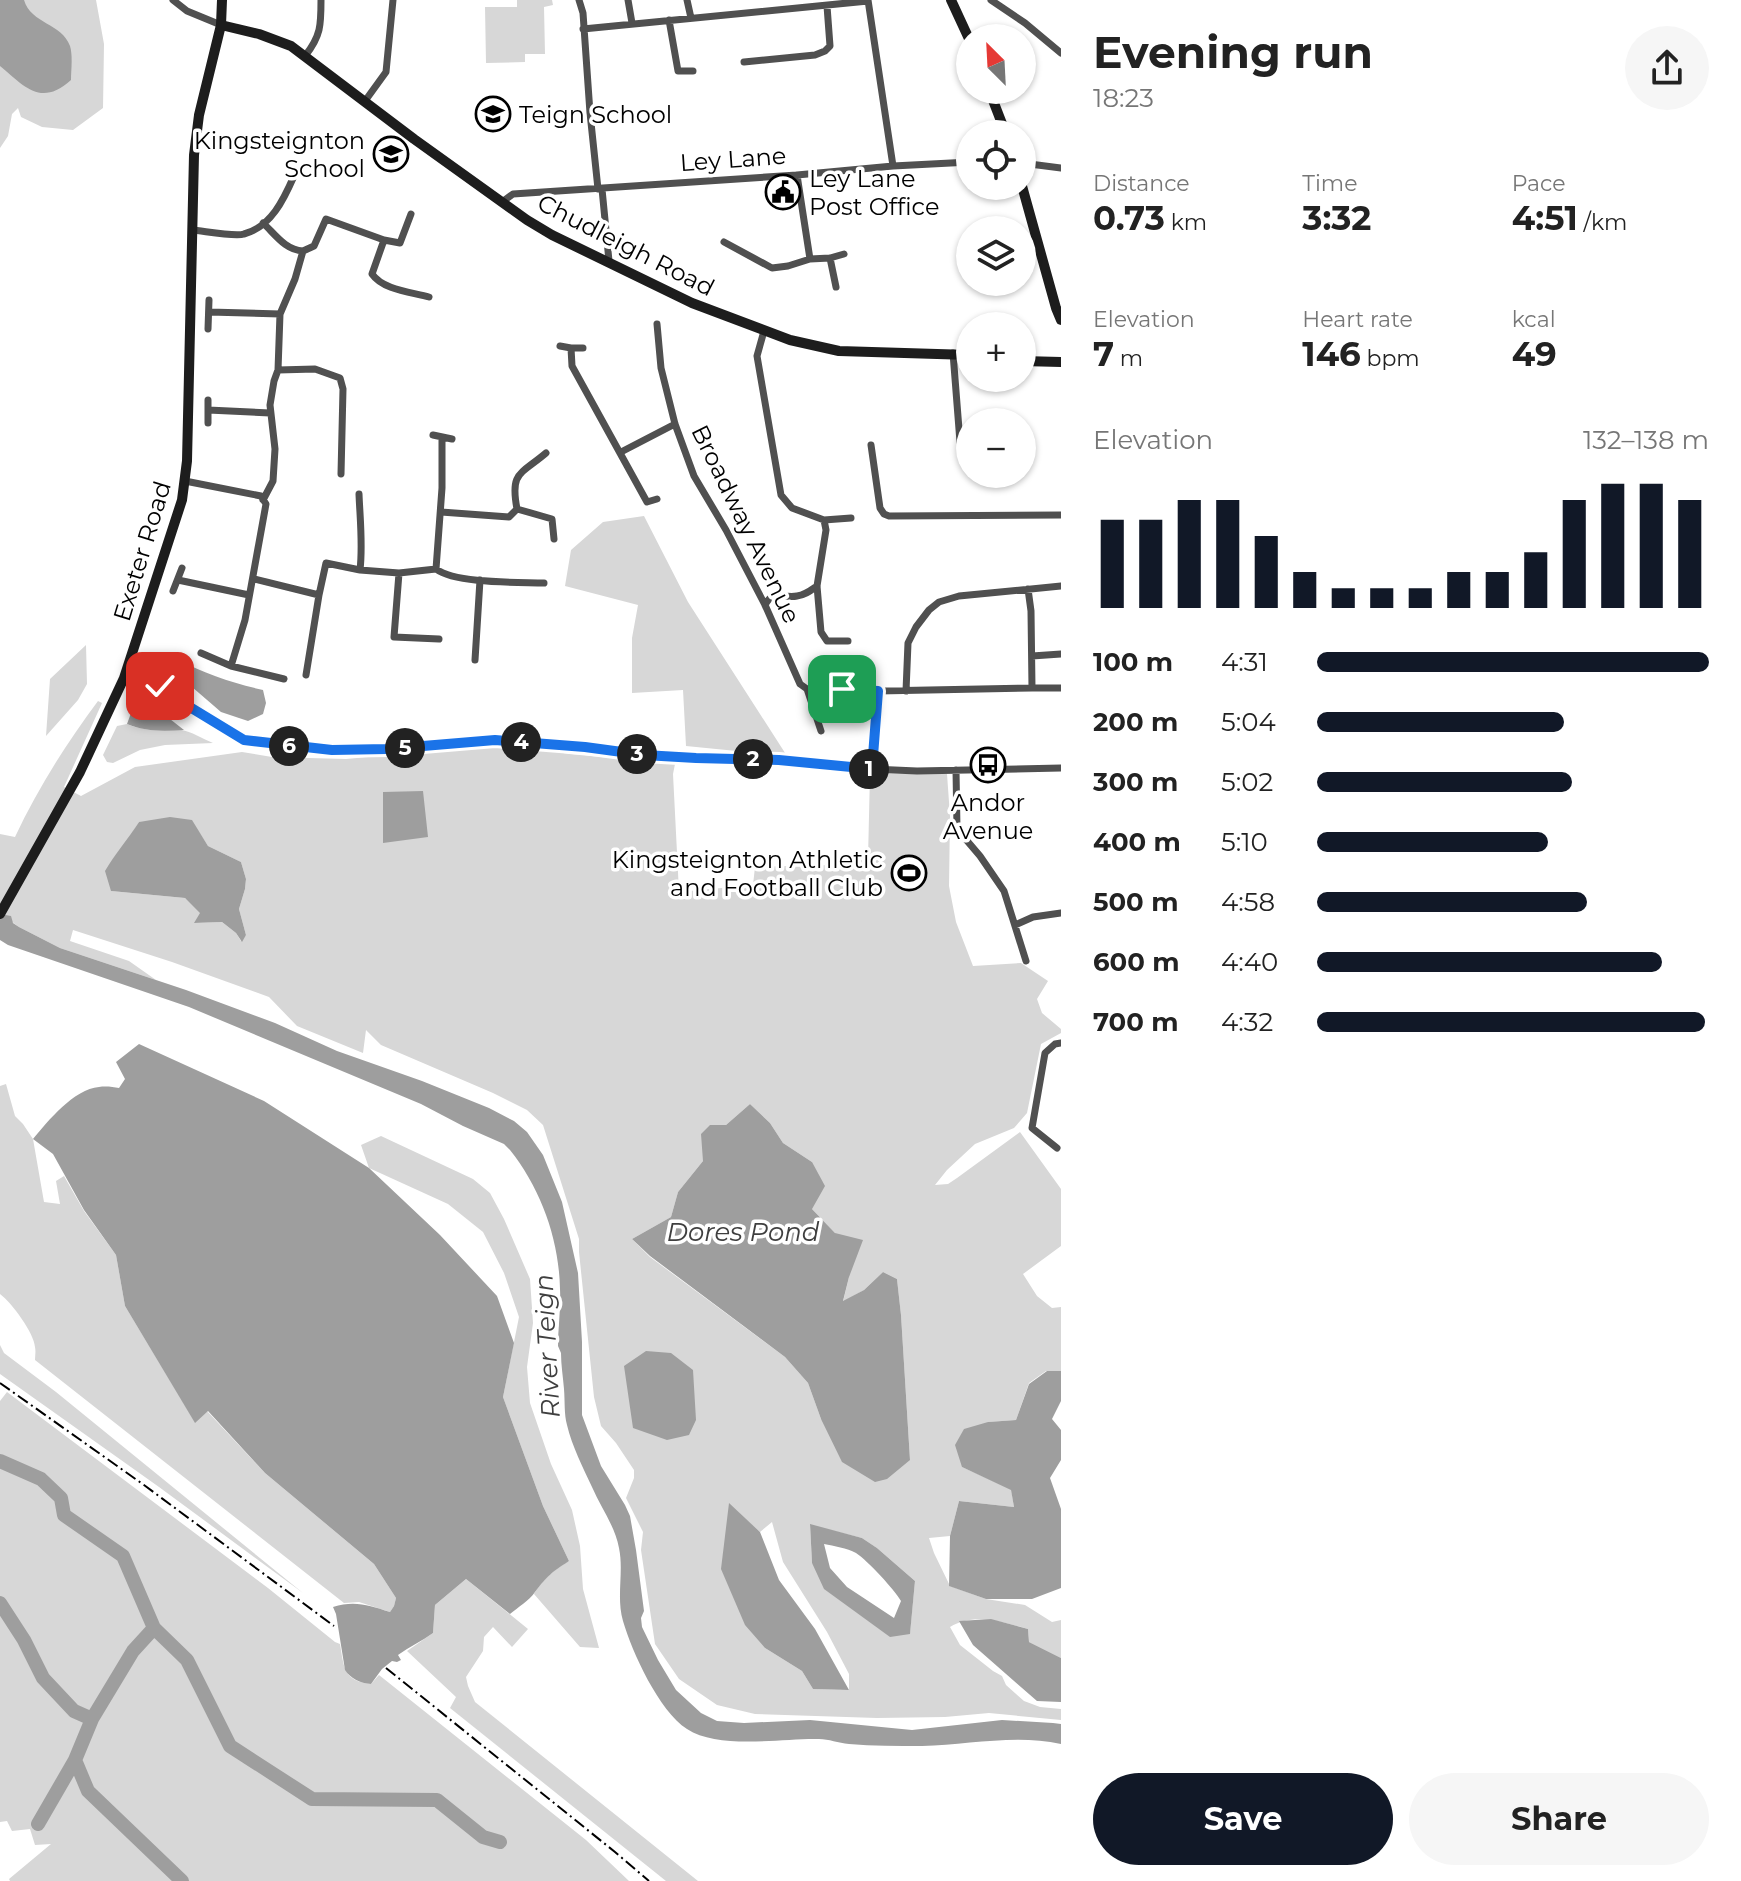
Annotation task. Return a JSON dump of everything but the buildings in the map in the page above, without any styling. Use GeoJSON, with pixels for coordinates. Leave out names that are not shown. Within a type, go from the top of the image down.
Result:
{"type":"FeatureCollection","features":[{"type":"Feature","properties":{"kind":"main road","name":"Exeter Road"},"geometry":{"type":"LineString","coordinates":[[1,913],[80,772],[124,678],[178,514],[185,481],[194,155],[199,115],[221,25],[222,0]]}},
{"type":"Feature","properties":{"kind":"main road"},"geometry":{"type":"LineString","coordinates":[[951,0],[962,24]]}},
{"type":"Feature","properties":{"kind":"main road","name":"Chudleigh Road"},"geometry":{"type":"LineString","coordinates":[[221,25],[281,41],[552,235],[692,303],[790,340],[839,351],[956,353]]}},
{"type":"Feature","properties":{"kind":"main road"},"geometry":{"type":"LineString","coordinates":[[1026,200],[1061,320]]}},
{"type":"Feature","properties":{"kind":"main road"},"geometry":{"type":"LineString","coordinates":[[1036,361],[1061,362]]}},
{"type":"Feature","properties":{"kind":"street"},"geometry":{"type":"LineString","coordinates":[[173,0],[187,11],[221,25]]}},
{"type":"Feature","properties":{"kind":"street"},"geometry":{"type":"LineString","coordinates":[[305,56],[321,29],[321,0]]}},
{"type":"Feature","properties":{"kind":"street"},"geometry":{"type":"LineString","coordinates":[[365,101],[386,72],[393,0]]}},
{"type":"Feature","properties":{"kind":"street"},"geometry":{"type":"LineString","coordinates":[[579,0],[583,13],[609,261]]}},
{"type":"Feature","properties":{"kind":"street"},"geometry":{"type":"LineString","coordinates":[[628,0],[632,23]]}},
{"type":"Feature","properties":{"kind":"street"},"geometry":{"type":"LineString","coordinates":[[687,0],[691,18]]}},
{"type":"Feature","properties":{"kind":"street"},"geometry":{"type":"LineString","coordinates":[[991,0],[1061,53]]}},
{"type":"Feature","properties":{"kind":"street"},"geometry":{"type":"LineString","coordinates":[[583,29],[868,1],[893,166]]}},
{"type":"Feature","properties":{"kind":"street"},"geometry":{"type":"LineString","coordinates":[[744,62],[815,55],[825,51],[830,46],[827,6]]}},
{"type":"Feature","properties":{"kind":"street"},"geometry":{"type":"LineString","coordinates":[[669,20],[678,71],[693,71]]}},
{"type":"Feature","properties":{"kind":"street","name":"Ley Lane"},"geometry":{"type":"LineString","coordinates":[[502,202],[513,194],[956,163]]}},
{"type":"Feature","properties":{"kind":"street"},"geometry":{"type":"LineString","coordinates":[[1036,165],[1061,168]]}},
{"type":"Feature","properties":{"kind":"street"},"geometry":{"type":"LineString","coordinates":[[797,175],[810,259]]}},
{"type":"Feature","properties":{"kind":"street"},"geometry":{"type":"LineString","coordinates":[[192,230],[243,235],[271,217],[294,176]]}},
{"type":"Feature","properties":{"kind":"street"},"geometry":{"type":"LineString","coordinates":[[263,223],[280,241],[296,251],[303,251],[314,246],[326,219],[400,243],[411,214]]}},
{"type":"Feature","properties":{"kind":"street"},"geometry":{"type":"LineString","coordinates":[[384,240],[372,274],[375,279],[383,285],[429,297]]}},
{"type":"Feature","properties":{"kind":"street"},"geometry":{"type":"LineString","coordinates":[[724,242],[772,268],[844,254]]}},
{"type":"Feature","properties":{"kind":"street"},"geometry":{"type":"LineString","coordinates":[[263,500],[273,481],[275,449],[270,413],[278,370],[280,314],[303,251]]}},
{"type":"Feature","properties":{"kind":"street"},"geometry":{"type":"LineString","coordinates":[[830,258],[836,287]]}},
{"type":"Feature","properties":{"kind":"street"},"geometry":{"type":"LineString","coordinates":[[208,329],[209,300]]}},
{"type":"Feature","properties":{"kind":"street"},"geometry":{"type":"LineString","coordinates":[[209,312],[280,314]]}},
{"type":"Feature","properties":{"kind":"street","name":"Broadway Avenue"},"geometry":{"type":"LineString","coordinates":[[657,324],[661,368],[675,424],[694,476],[765,605],[800,684],[807,689],[821,731]]}},
{"type":"Feature","properties":{"kind":"street"},"geometry":{"type":"LineString","coordinates":[[764,331],[757,356],[781,495],[792,508],[824,520],[851,518]]}},
{"type":"Feature","properties":{"kind":"street"},"geometry":{"type":"LineString","coordinates":[[560,346],[583,348]]}},
{"type":"Feature","properties":{"kind":"street"},"geometry":{"type":"LineString","coordinates":[[571,348],[572,366],[647,502],[657,499]]}},
{"type":"Feature","properties":{"kind":"street"},"geometry":{"type":"LineString","coordinates":[[953,353],[957,408]]}},
{"type":"Feature","properties":{"kind":"street"},"geometry":{"type":"LineString","coordinates":[[278,370],[315,369],[340,378],[343,389],[341,474]]}},
{"type":"Feature","properties":{"kind":"street"},"geometry":{"type":"LineString","coordinates":[[208,400],[208,423]]}},
{"type":"Feature","properties":{"kind":"street"},"geometry":{"type":"LineString","coordinates":[[208,410],[270,413]]}},
{"type":"Feature","properties":{"kind":"street"},"geometry":{"type":"LineString","coordinates":[[621,452],[675,424]]}},
{"type":"Feature","properties":{"kind":"street"},"geometry":{"type":"LineString","coordinates":[[436,569],[441,512],[438,436],[452,439]]}},
{"type":"Feature","properties":{"kind":"street"},"geometry":{"type":"LineString","coordinates":[[871,445],[880,508],[889,516],[1061,515]]}},
{"type":"Feature","properties":{"kind":"street"},"geometry":{"type":"LineString","coordinates":[[517,509],[515,481],[546,453]]}},
{"type":"Feature","properties":{"kind":"street"},"geometry":{"type":"LineString","coordinates":[[185,481],[261,496],[266,504],[254,579],[231,666]]}},
{"type":"Feature","properties":{"kind":"street"},"geometry":{"type":"LineString","coordinates":[[359,494],[363,547],[360,570]]}},
{"type":"Feature","properties":{"kind":"street"},"geometry":{"type":"LineString","coordinates":[[441,512],[509,517],[517,509]]}},
{"type":"Feature","properties":{"kind":"street"},"geometry":{"type":"LineString","coordinates":[[517,509],[552,519],[554,539]]}},
{"type":"Feature","properties":{"kind":"street"},"geometry":{"type":"LineString","coordinates":[[824,520],[826,530],[817,586],[821,632],[827,641],[848,641]]}},
{"type":"Feature","properties":{"kind":"street"},"geometry":{"type":"LineString","coordinates":[[306,675],[326,563],[399,573],[436,569],[444,575],[480,580],[544,583]]}},
{"type":"Feature","properties":{"kind":"street"},"geometry":{"type":"LineString","coordinates":[[173,591],[182,568]]}},
{"type":"Feature","properties":{"kind":"street"},"geometry":{"type":"LineString","coordinates":[[399,573],[394,637],[439,639]]}},
{"type":"Feature","properties":{"kind":"street"},"geometry":{"type":"LineString","coordinates":[[254,579],[319,595]]}},
{"type":"Feature","properties":{"kind":"street"},"geometry":{"type":"LineString","coordinates":[[178,580],[249,595]]}},
{"type":"Feature","properties":{"kind":"street"},"geometry":{"type":"LineString","coordinates":[[475,660],[480,580]]}},
{"type":"Feature","properties":{"kind":"street"},"geometry":{"type":"LineString","coordinates":[[765,605],[771,596],[799,596],[817,586]]}},
{"type":"Feature","properties":{"kind":"street"},"geometry":{"type":"LineString","coordinates":[[906,691],[908,643],[916,627],[939,602],[959,596],[1061,586]]}},
{"type":"Feature","properties":{"kind":"street"},"geometry":{"type":"LineString","coordinates":[[1028,589],[1032,688]]}},
{"type":"Feature","properties":{"kind":"street"},"geometry":{"type":"LineString","coordinates":[[201,653],[231,666],[284,679]]}},
{"type":"Feature","properties":{"kind":"street"},"geometry":{"type":"LineString","coordinates":[[1032,656],[1061,654]]}},
{"type":"Feature","properties":{"kind":"street"},"geometry":{"type":"LineString","coordinates":[[132,655],[175,698],[244,740],[332,750],[495,740],[644,755],[779,760],[872,769],[1061,768]]}},
{"type":"Feature","properties":{"kind":"street"},"geometry":{"type":"LineString","coordinates":[[124,678],[160,686]]}},
{"type":"Feature","properties":{"kind":"street"},"geometry":{"type":"LineString","coordinates":[[807,689],[1061,688]]}},
{"type":"Feature","properties":{"kind":"street"},"geometry":{"type":"LineString","coordinates":[[872,769],[878,691]]}},
{"type":"Feature","properties":{"kind":"street"},"geometry":{"type":"LineString","coordinates":[[956,770],[957,829],[995,875],[1004,891],[1026,961]]}},
{"type":"Feature","properties":{"kind":"street"},"geometry":{"type":"LineString","coordinates":[[1015,925],[1033,917],[1061,913]]}},
{"type":"Feature","properties":{"kind":"street"},"geometry":{"type":"LineString","coordinates":[[1057,1148],[1032,1128],[1045,1053],[1061,1043]]}},
{"type":"Feature","properties":{"kind":"shaded area"},"geometry":{"type":"Polygon","coordinates":[[[0,0],[96,0],[104,44],[103,108],[73,130],[42,127],[21,117],[18,108],[12,114],[8,136],[0,148],[0,0]]]}},
{"type":"Feature","properties":{"kind":"shaded area"},"geometry":{"type":"Polygon","coordinates":[[[517,0],[552,0],[553,5],[544,7],[545,54],[525,54],[525,62],[486,63],[485,7],[517,7],[517,0]]]}},
{"type":"Feature","properties":{"kind":"shaded area"},"geometry":{"type":"Polygon","coordinates":[[[644,516],[688,602],[787,756],[686,746],[683,690],[632,693],[632,638],[638,605],[565,586],[571,550],[603,522],[644,516]]]}},
{"type":"Feature","properties":{"kind":"shaded area"},"geometry":{"type":"Polygon","coordinates":[[[86,645],[87,684],[78,700],[46,736],[50,679],[86,645]]]}},
{"type":"Feature","properties":{"kind":"shaded area"},"geometry":{"type":"Polygon","coordinates":[[[98,701],[102,703],[64,787],[81,796],[135,767],[242,752],[272,757],[346,759],[511,744],[569,754],[675,764],[679,892],[753,885],[755,867],[835,865],[837,856],[868,859],[870,773],[947,774],[949,886],[956,922],[973,966],[1021,963],[1048,981],[1037,999],[1042,1013],[1061,1029],[1061,1033],[1041,1044],[1027,1113],[1014,1128],[975,1144],[935,1185],[948,1184],[1020,1132],[1061,1189],[1061,1246],[1023,1274],[1037,1296],[1052,1308],[1061,1307],[1061,1371],[1046,1371],[1029,1383],[1016,1420],[988,1422],[962,1467],[1011,1489],[1014,1507],[959,1501],[950,1536],[929,1538],[950,1586],[986,1599],[1025,1605],[1052,1622],[1061,1620],[1061,1658],[1029,1642],[1028,1629],[1018,1626],[979,1619],[959,1622],[950,1627],[960,1645],[1002,1676],[1006,1685],[1024,1701],[1040,1707],[1061,1709],[1061,1720],[989,1713],[877,1718],[755,1714],[717,1705],[679,1679],[655,1644],[641,1550],[643,1532],[626,1498],[634,1470],[601,1426],[594,1397],[579,1239],[543,1125],[527,1110],[493,1093],[381,1045],[366,1030],[363,1053],[297,1026],[269,997],[73,930],[70,941],[129,961],[156,980],[60,948],[19,927],[0,913],[0,834],[15,837],[43,784],[98,701]],[[191,820],[139,822],[113,859],[111,891],[185,898],[201,913],[195,923],[222,922],[241,941],[246,935],[239,909],[246,879],[241,862],[208,846],[191,820]],[[750,1104],[726,1125],[678,1192],[671,1217],[632,1239],[650,1257],[785,1357],[808,1383],[821,1419],[910,1460],[897,1279],[883,1272],[864,1290],[843,1302],[849,1277],[835,1233],[812,1209],[812,1162],[783,1143],[770,1123],[750,1104]],[[729,1504],[765,1648],[802,1671],[813,1689],[849,1690],[849,1674],[783,1562],[772,1522],[760,1532],[729,1504]],[[810,1525],[812,1563],[910,1633],[915,1581],[877,1548],[862,1538],[810,1525]]]}},
{"type":"Feature","properties":{"kind":"shaded area"},"geometry":{"type":"Polygon","coordinates":[[[127,724],[148,729],[185,731],[213,743],[165,745],[140,750],[113,763],[107,762],[103,755],[117,726],[127,724]]]}},
{"type":"Feature","properties":{"kind":"shaded area"},"geometry":{"type":"Polygon","coordinates":[[[6,1084],[15,1116],[33,1139],[44,1202],[60,1204],[56,1181],[64,1176],[84,1211],[116,1255],[125,1306],[195,1422],[207,1411],[265,1473],[374,1564],[396,1598],[390,1612],[359,1602],[344,1603],[35,1360],[35,1347],[27,1326],[0,1294],[0,1086],[6,1084]]]}},
{"type":"Feature","properties":{"kind":"shaded area"},"geometry":{"type":"Polygon","coordinates":[[[381,1136],[473,1179],[490,1193],[530,1279],[533,1323],[527,1367],[530,1403],[551,1464],[572,1510],[580,1546],[583,1589],[599,1648],[580,1647],[534,1594],[549,1575],[569,1561],[543,1506],[503,1397],[519,1317],[504,1273],[483,1232],[448,1204],[369,1168],[361,1145],[381,1136]]]}},
{"type":"Feature","properties":{"kind":"shaded area"},"geometry":{"type":"Polygon","coordinates":[[[0,1345],[4,1353],[303,1593],[0,1374],[0,1345]]]}},
{"type":"Feature","properties":{"kind":"shaded area"},"geometry":{"type":"Polygon","coordinates":[[[7,1392],[340,1644],[346,1672],[355,1680],[371,1684],[379,1675],[586,1840],[629,1881],[10,1881],[51,1844],[35,1845],[30,1829],[12,1831],[7,1821],[0,1822],[0,1401],[7,1392]]]}},
{"type":"Feature","properties":{"kind":"shaded area"},"geometry":{"type":"Polygon","coordinates":[[[466,1579],[528,1629],[512,1647],[493,1627],[484,1637],[483,1651],[466,1677],[475,1702],[698,1881],[666,1881],[450,1708],[456,1697],[407,1651],[433,1633],[435,1605],[466,1579]]]}},
{"type":"Feature","properties":{"kind":"water"},"geometry":{"type":"Polygon","coordinates":[[[0,0],[24,0],[33,14],[66,38],[71,54],[71,80],[60,88],[42,93],[26,87],[0,66],[0,0]]]}},
{"type":"Feature","properties":{"kind":"water"},"geometry":{"type":"Polygon","coordinates":[[[177,659],[219,678],[263,690],[266,703],[263,714],[248,721],[221,712],[170,668],[177,659]]]}},
{"type":"Feature","properties":{"kind":"water"},"geometry":{"type":"Polygon","coordinates":[[[134,705],[152,705],[184,730],[148,730],[127,724],[134,705]]]}},
{"type":"Feature","properties":{"kind":"water"},"geometry":{"type":"Polygon","coordinates":[[[423,791],[428,837],[383,843],[383,792],[423,791]]]}},
{"type":"Feature","properties":{"kind":"water"},"geometry":{"type":"Polygon","coordinates":[[[170,817],[192,820],[208,846],[241,862],[246,879],[239,909],[246,935],[242,942],[222,922],[194,923],[200,913],[185,898],[111,891],[105,871],[139,822],[170,817]]]}},
{"type":"Feature","properties":{"kind":"water","name":"River Teign"},"geometry":{"type":"Polygon","coordinates":[[[0,914],[11,916],[13,923],[19,927],[60,948],[275,1023],[337,1051],[489,1108],[527,1132],[543,1155],[562,1202],[578,1273],[582,1415],[601,1466],[630,1516],[644,1611],[642,1627],[676,1690],[701,1713],[717,1721],[810,1720],[912,1730],[1002,1720],[1053,1723],[1061,1724],[1061,1744],[1026,1740],[922,1746],[858,1745],[819,1739],[751,1742],[716,1739],[687,1729],[666,1709],[657,1695],[640,1664],[623,1621],[617,1540],[578,1457],[566,1421],[558,1346],[559,1270],[552,1233],[531,1181],[510,1150],[504,1144],[421,1104],[189,1007],[8,945],[0,940],[0,914]]]}},
{"type":"Feature","properties":{"kind":"water"},"geometry":{"type":"Polygon","coordinates":[[[139,1044],[264,1101],[369,1168],[440,1235],[497,1296],[514,1343],[503,1397],[543,1506],[569,1561],[510,1614],[466,1579],[435,1605],[433,1633],[398,1655],[401,1660],[392,1661],[382,1669],[371,1684],[356,1680],[345,1670],[333,1607],[362,1604],[390,1612],[396,1598],[374,1564],[265,1473],[208,1411],[195,1423],[125,1306],[116,1255],[84,1210],[53,1154],[33,1139],[62,1107],[80,1093],[99,1087],[119,1088],[125,1079],[116,1062],[139,1044]]]}},
{"type":"Feature","properties":{"kind":"water","name":"Dores Pond"},"geometry":{"type":"Polygon","coordinates":[[[750,1104],[770,1123],[783,1143],[812,1162],[825,1186],[812,1209],[835,1233],[863,1240],[843,1301],[864,1290],[883,1272],[897,1279],[910,1460],[887,1479],[875,1482],[842,1462],[808,1383],[785,1357],[650,1256],[632,1239],[671,1217],[678,1192],[703,1161],[701,1134],[710,1125],[726,1125],[750,1104]]]}},
{"type":"Feature","properties":{"kind":"water"},"geometry":{"type":"Polygon","coordinates":[[[646,1351],[671,1353],[693,1370],[696,1420],[689,1435],[667,1440],[633,1428],[624,1366],[646,1351]]]}},
{"type":"Feature","properties":{"kind":"water"},"geometry":{"type":"Polygon","coordinates":[[[1047,1371],[1061,1371],[1061,1401],[1052,1419],[1061,1430],[1061,1460],[1050,1478],[1061,1509],[1061,1588],[1032,1599],[986,1599],[949,1586],[950,1536],[959,1501],[1014,1507],[1011,1490],[962,1467],[955,1445],[964,1429],[988,1422],[1016,1420],[1029,1384],[1047,1371]]]}},
{"type":"Feature","properties":{"kind":"water"},"geometry":{"type":"Polygon","coordinates":[[[729,1503],[760,1532],[779,1580],[815,1629],[849,1690],[813,1689],[802,1671],[765,1648],[745,1625],[721,1569],[729,1503]]]}},
{"type":"Feature","properties":{"kind":"water"},"geometry":{"type":"Polygon","coordinates":[[[810,1524],[862,1538],[877,1548],[915,1581],[910,1634],[890,1637],[824,1589],[812,1563],[810,1524]],[[824,1544],[830,1568],[847,1587],[894,1618],[901,1601],[887,1583],[856,1553],[824,1544]]]}},
{"type":"Feature","properties":{"kind":"water"},"geometry":{"type":"Polygon","coordinates":[[[991,1619],[1028,1629],[1029,1642],[1061,1658],[1061,1702],[1037,1701],[973,1645],[959,1621],[991,1619]]]}},
{"type":"Feature","properties":{"kind":"waterway"},"geometry":{"type":"LineString","coordinates":[[0,1461],[41,1479],[61,1498],[64,1515],[123,1556],[154,1628],[187,1660],[230,1746],[312,1799],[437,1800],[483,1837],[500,1842]]}},
{"type":"Feature","properties":{"kind":"waterway"},"geometry":{"type":"LineString","coordinates":[[0,1603],[24,1640],[43,1678],[74,1711],[92,1719],[133,1651],[154,1628]]}},
{"type":"Feature","properties":{"kind":"waterway"},"geometry":{"type":"LineString","coordinates":[[92,1719],[75,1760],[88,1791],[182,1881]]}},
{"type":"Feature","properties":{"kind":"waterway"},"geometry":{"type":"LineString","coordinates":[[38,1824],[75,1760]]}},
{"type":"Feature","properties":{"kind":"railway"},"geometry":{"type":"LineString","coordinates":[[0,1383],[334,1626]]}},
{"type":"Feature","properties":{"kind":"railway"},"geometry":{"type":"LineString","coordinates":[[386,1668],[649,1881]]}},
{"type":"Feature","properties":{"kind":"place","name":"Teign School"},"geometry":{"type":"Point","coordinates":[493,114]}},
{"type":"Feature","properties":{"kind":"place","name":"Kingsteignton School"},"geometry":{"type":"Point","coordinates":[391,154]}},
{"type":"Feature","properties":{"kind":"place","name":"Ley Lane Post Office"},"geometry":{"type":"Point","coordinates":[783,192]}},
{"type":"Feature","properties":{"kind":"place","name":"Andor Avenue"},"geometry":{"type":"Point","coordinates":[988,765]}},
{"type":"Feature","properties":{"kind":"place","name":"Kingsteignton Athletic and Football Club"},"geometry":{"type":"Point","coordinates":[909,873]}},
{"type":"Feature","properties":{"kind":"route"},"geometry":{"type":"LineString","coordinates":[[160,686],[244,740],[291,746],[332,750],[387,749],[495,740],[644,755],[779,760],[872,769],[878,691],[842,689]]}}]}
